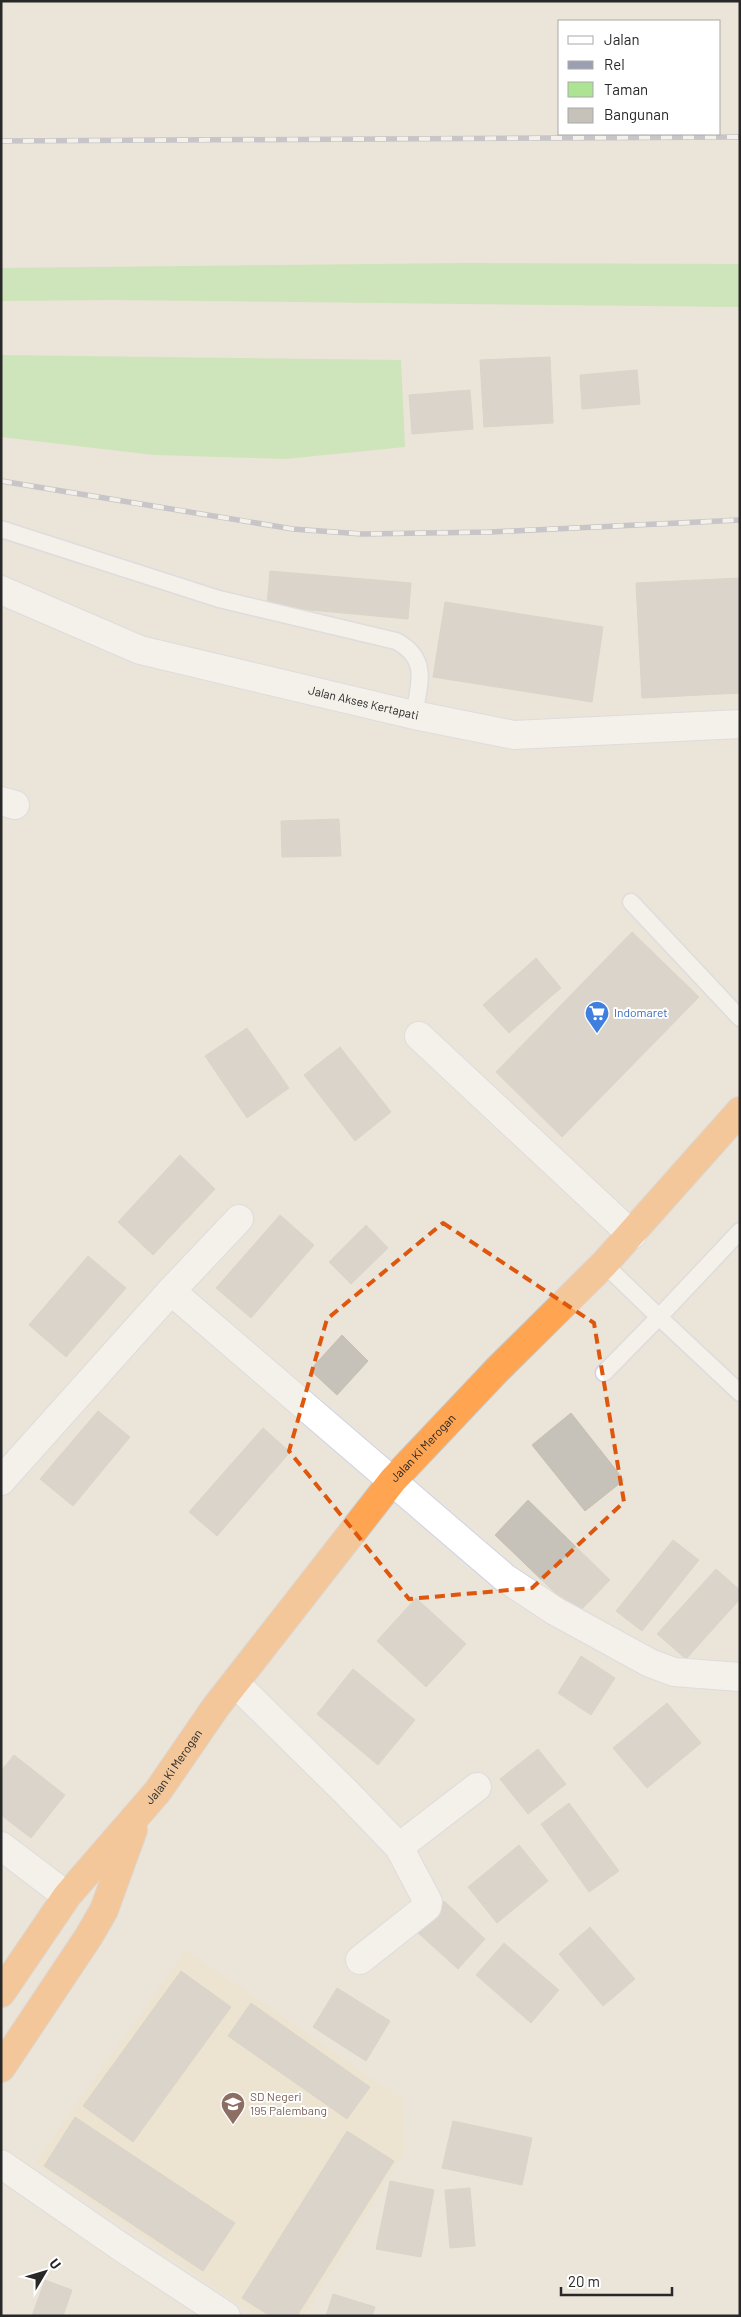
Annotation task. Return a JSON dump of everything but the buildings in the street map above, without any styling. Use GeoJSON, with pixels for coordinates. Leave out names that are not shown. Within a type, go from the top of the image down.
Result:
{"type":"FeatureCollection","features":[{"type":"Feature","properties":{"kind":"highway","name":"Jalan Ki Merogan"},"geometry":{"type":"LineString","coordinates":[[1,1993],[67,1896],[158,1792],[215,1708],[393,1480],[497,1370],[632,1235],[740,1111]]}},
{"type":"Feature","properties":{"kind":"highway","name":"Jalan Ki Merogan"},"geometry":{"type":"LineString","coordinates":[[1,2068],[89,1936],[104,1910],[139,1814]]}},
{"type":"Feature","properties":{"kind":"street","name":"Jalan Akses Kertapati"},"geometry":{"type":"LineString","coordinates":[[1,590],[140,650],[414,715],[514,735],[740,724]]}},
{"type":"Feature","properties":{"kind":"street"},"geometry":{"type":"LineString","coordinates":[[419,1036],[632,1235]]}},
{"type":"Feature","properties":{"kind":"street"},"geometry":{"type":"LineString","coordinates":[[1,1481],[171,1290],[239,1219]]}},
{"type":"Feature","properties":{"kind":"street"},"geometry":{"type":"LineString","coordinates":[[171,1290],[505,1578],[555,1611],[650,1663],[674,1672],[740,1677]]}},
{"type":"Feature","properties":{"kind":"street"},"geometry":{"type":"LineString","coordinates":[[235,1683],[398,1847],[428,1902],[428,1907],[360,1960]]}},
{"type":"Feature","properties":{"kind":"street"},"geometry":{"type":"LineString","coordinates":[[398,1847],[477,1787]]}},
{"type":"Feature","properties":{"kind":"street"},"geometry":{"type":"LineString","coordinates":[[1,1846],[67,1896]]}},
{"type":"Feature","properties":{"kind":"street"},"geometry":{"type":"LineString","coordinates":[[1,2164],[121,2247],[226,2316]]}},
{"type":"Feature","properties":{"kind":"lane"},"geometry":{"type":"LineString","coordinates":[[1,528],[219,599],[396,641],[408,647],[419,664],[420,678],[414,715]]}},
{"type":"Feature","properties":{"kind":"lane"},"geometry":{"type":"LineString","coordinates":[[631,902],[740,1018]]}},
{"type":"Feature","properties":{"kind":"lane"},"geometry":{"type":"LineString","coordinates":[[604,1373],[740,1231]]}},
{"type":"Feature","properties":{"kind":"lane"},"geometry":{"type":"LineString","coordinates":[[604,1264],[740,1393]]}},
{"type":"Feature","properties":{"kind":"highlighted area"},"geometry":{"type":"Polygon","coordinates":[[[443,1223],[594,1323],[624,1502],[532,1588],[409,1599],[289,1451],[327,1319],[443,1223]]]}},
{"type":"Feature","properties":{"kind":"shaded area","name":"SD Negeri 195 Palembang"},"geometry":{"type":"Polygon","coordinates":[[[186,1950],[403,2100],[405,2150],[303,2316],[256,2316],[35,2163],[186,1950]]]}},
{"type":"Feature","properties":{"kind":"green space"},"geometry":{"type":"Polygon","coordinates":[[[469,263],[740,264],[740,307],[112,300],[1,301],[1,268],[469,263]]]}},
{"type":"Feature","properties":{"kind":"green space"},"geometry":{"type":"Polygon","coordinates":[[[1,355],[401,360],[405,447],[285,459],[154,455],[1,437],[1,355]]]}},
{"type":"Feature","properties":{"kind":"railway"},"geometry":{"type":"LineString","coordinates":[[1,141],[740,137]]}},
{"type":"Feature","properties":{"kind":"railway"},"geometry":{"type":"LineString","coordinates":[[1,481],[293,529],[362,534],[491,532],[740,520]]}},
{"type":"Feature","properties":{"kind":"place","name":"Indomaret"},"geometry":{"type":"Point","coordinates":[597,1034]}},
{"type":"Feature","properties":{"kind":"place","name":"SD Negeri 195 Palembang"},"geometry":{"type":"Point","coordinates":[233,2125]}}]}
